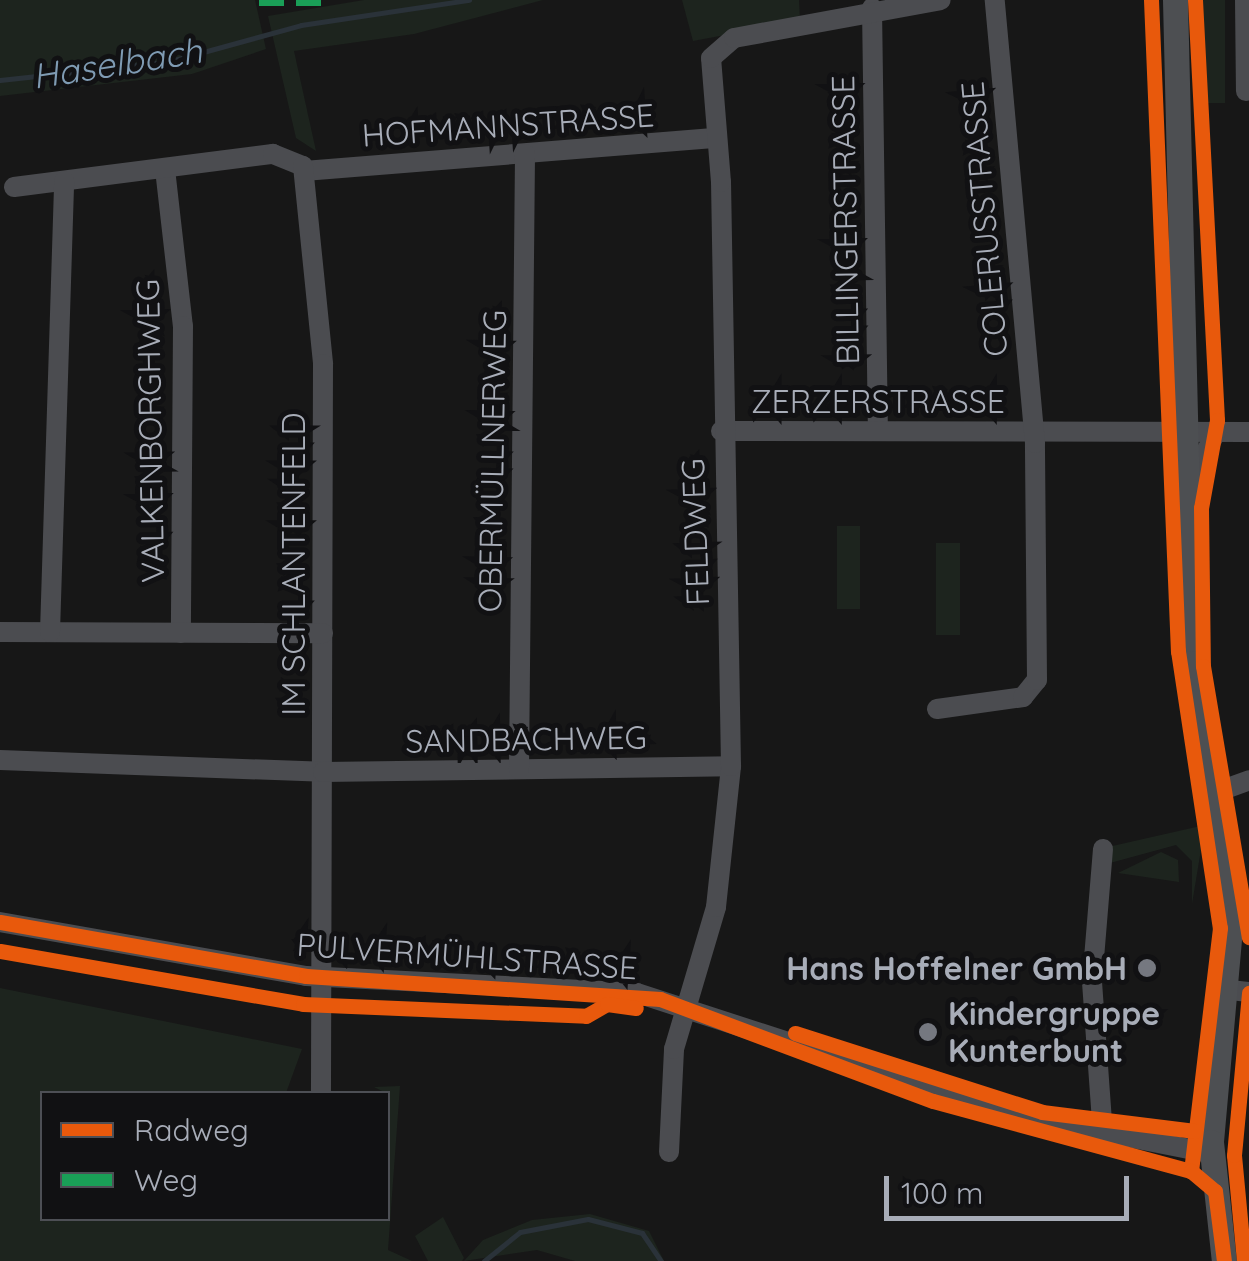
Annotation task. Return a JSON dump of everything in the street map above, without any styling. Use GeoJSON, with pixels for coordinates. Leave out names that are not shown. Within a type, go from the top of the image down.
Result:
{"type":"FeatureCollection","features":[{"type":"Feature","properties":{"kind":"main road"},"geometry":{"type":"LineString","coordinates":[[1175,0],[1191,664],[1229,886],[1240,991],[1220,1093],[1215,1154],[1224,1261]]}},
{"type":"Feature","properties":{"kind":"street"},"geometry":{"type":"LineString","coordinates":[[872,8],[941,0]]}},
{"type":"Feature","properties":{"kind":"street","name":"COLERUSSTRASSE"},"geometry":{"type":"LineString","coordinates":[[995,0],[1034,432]]}},
{"type":"Feature","properties":{"kind":"street"},"geometry":{"type":"LineString","coordinates":[[1245,0],[1246,91]]}},
{"type":"Feature","properties":{"kind":"street","name":"FELDWEG"},"geometry":{"type":"LineString","coordinates":[[690,1008],[716,907],[731,766],[716,50],[872,8]]}},
{"type":"Feature","properties":{"kind":"street","name":"BILLINGERSTRASSE"},"geometry":{"type":"LineString","coordinates":[[872,8],[878,431]]}},
{"type":"Feature","properties":{"kind":"street","name":"HOFMANNSTRASSE"},"geometry":{"type":"LineString","coordinates":[[14,187],[165,169],[525,154],[717,138]]}},
{"type":"Feature","properties":{"kind":"street","name":"OBERMÜLLNERWEG"},"geometry":{"type":"LineString","coordinates":[[518,769],[525,154]]}},
{"type":"Feature","properties":{"kind":"street","name":"IM SCHLANTENFELD"},"geometry":{"type":"LineString","coordinates":[[299,164],[322,364],[324,978],[320,1091]]}},
{"type":"Feature","properties":{"kind":"street","name":"VALKENBORGHWEG"},"geometry":{"type":"LineString","coordinates":[[165,169],[183,326],[181,632]]}},
{"type":"Feature","properties":{"kind":"street"},"geometry":{"type":"LineString","coordinates":[[50,632],[64,181]]}},
{"type":"Feature","properties":{"kind":"street","name":"ZERZERSTRASSE"},"geometry":{"type":"LineString","coordinates":[[721,431],[1249,432]]}},
{"type":"Feature","properties":{"kind":"street","name":"ZERZERSTRASSE"},"geometry":{"type":"LineString","coordinates":[[937,709],[1024,698],[1035,686],[1034,432]]}},
{"type":"Feature","properties":{"kind":"street"},"geometry":{"type":"LineString","coordinates":[[1188,487],[1216,432]]}},
{"type":"Feature","properties":{"kind":"street"},"geometry":{"type":"LineString","coordinates":[[0,632],[322,633]]}},
{"type":"Feature","properties":{"kind":"street","name":"SANDBACHWEG"},"geometry":{"type":"LineString","coordinates":[[0,760],[323,772],[731,766]]}},
{"type":"Feature","properties":{"kind":"street"},"geometry":{"type":"LineString","coordinates":[[1214,793],[1249,780]]}},
{"type":"Feature","properties":{"kind":"street"},"geometry":{"type":"LineString","coordinates":[[1102,848],[1092,982],[1103,1134]]}},
{"type":"Feature","properties":{"kind":"street","name":"PULVERMÜHLSTRASSE"},"geometry":{"type":"LineString","coordinates":[[0,922],[324,978],[622,991],[690,1008],[978,1105],[1103,1134],[1215,1154]]}},
{"type":"Feature","properties":{"kind":"street"},"geometry":{"type":"LineString","coordinates":[[669,1152],[674,1049],[690,1008]]}},
{"type":"Feature","properties":{"kind":"shaded area"},"geometry":{"type":"Polygon","coordinates":[[[0,0],[255,0],[266,49],[192,74],[0,96],[0,0]]]}},
{"type":"Feature","properties":{"kind":"shaded area"},"geometry":{"type":"Polygon","coordinates":[[[364,0],[543,0],[414,34],[294,51],[316,151],[296,138],[268,16],[364,0]]]}},
{"type":"Feature","properties":{"kind":"shaded area"},"geometry":{"type":"Polygon","coordinates":[[[682,0],[799,0],[800,21],[693,41],[682,0]]]}},
{"type":"Feature","properties":{"kind":"shaded area"},"geometry":{"type":"Polygon","coordinates":[[[1199,0],[1225,0],[1225,103],[1199,103],[1199,0]]]}},
{"type":"Feature","properties":{"kind":"shaded area"},"geometry":{"type":"Polygon","coordinates":[[[837,526],[860,526],[860,609],[837,609],[837,526]]]}},
{"type":"Feature","properties":{"kind":"shaded area"},"geometry":{"type":"Polygon","coordinates":[[[936,543],[960,543],[960,635],[936,635],[936,543]]]}},
{"type":"Feature","properties":{"kind":"shaded area"},"geometry":{"type":"Polygon","coordinates":[[[1205,825],[1192,904],[1192,861],[1176,845],[1110,863],[1108,847],[1205,825]]]}},
{"type":"Feature","properties":{"kind":"shaded area"},"geometry":{"type":"Polygon","coordinates":[[[1161,852],[1178,860],[1179,882],[1118,873],[1161,852]]]}},
{"type":"Feature","properties":{"kind":"shaded area"},"geometry":{"type":"Polygon","coordinates":[[[0,988],[302,1049],[287,1091],[40,1091],[40,1221],[390,1221],[390,1091],[374,1087],[400,1086],[388,1250],[412,1261],[0,1261],[0,988]]]}},
{"type":"Feature","properties":{"kind":"shaded area"},"geometry":{"type":"Polygon","coordinates":[[[590,1214],[649,1231],[664,1261],[575,1261],[537,1250],[464,1261],[483,1240],[532,1220],[590,1214]]]}},
{"type":"Feature","properties":{"kind":"shaded area"},"geometry":{"type":"Polygon","coordinates":[[[443,1217],[464,1258],[462,1261],[428,1261],[415,1236],[443,1217]]]}},
{"type":"Feature","properties":{"kind":"waterway","name":"Haselbach"},"geometry":{"type":"LineString","coordinates":[[0,80],[167,62],[301,25],[469,0]]}},
{"type":"Feature","properties":{"kind":"waterway"},"geometry":{"type":"LineString","coordinates":[[484,1261],[520,1232],[588,1219],[642,1233],[661,1261]]}},
{"type":"Feature","properties":{"kind":"marked path"},"geometry":{"type":"LineString","coordinates":[[259,0],[325,0]]}},
{"type":"Feature","properties":{"kind":"cycle path"},"geometry":{"type":"LineString","coordinates":[[1151,0],[1178,651],[1220,928],[1191,1171]]}},
{"type":"Feature","properties":{"kind":"cycle path"},"geometry":{"type":"LineString","coordinates":[[1195,0],[1217,420],[1201,508],[1203,666],[1249,937]]}},
{"type":"Feature","properties":{"kind":"cycle path"},"geometry":{"type":"LineString","coordinates":[[0,922],[306,976],[660,999],[933,1101],[1191,1171],[1215,1191],[1224,1261]]}},
{"type":"Feature","properties":{"kind":"cycle path"},"geometry":{"type":"LineString","coordinates":[[0,951],[303,1004],[586,1016],[607,1004],[636,1008]]}},
{"type":"Feature","properties":{"kind":"cycle path"},"geometry":{"type":"LineString","coordinates":[[1244,1261],[1234,1155],[1249,993]]}},
{"type":"Feature","properties":{"kind":"cycle path"},"geometry":{"type":"LineString","coordinates":[[795,1033],[1042,1112],[1195,1131]]}},
{"type":"Feature","properties":{"kind":"place","name":"Hans Hoffelner GmbH"},"geometry":{"type":"Point","coordinates":[1147,968]}},
{"type":"Feature","properties":{"kind":"place","name":"Kindergruppe Kunterbunt"},"geometry":{"type":"Point","coordinates":[928,1032]}}]}
